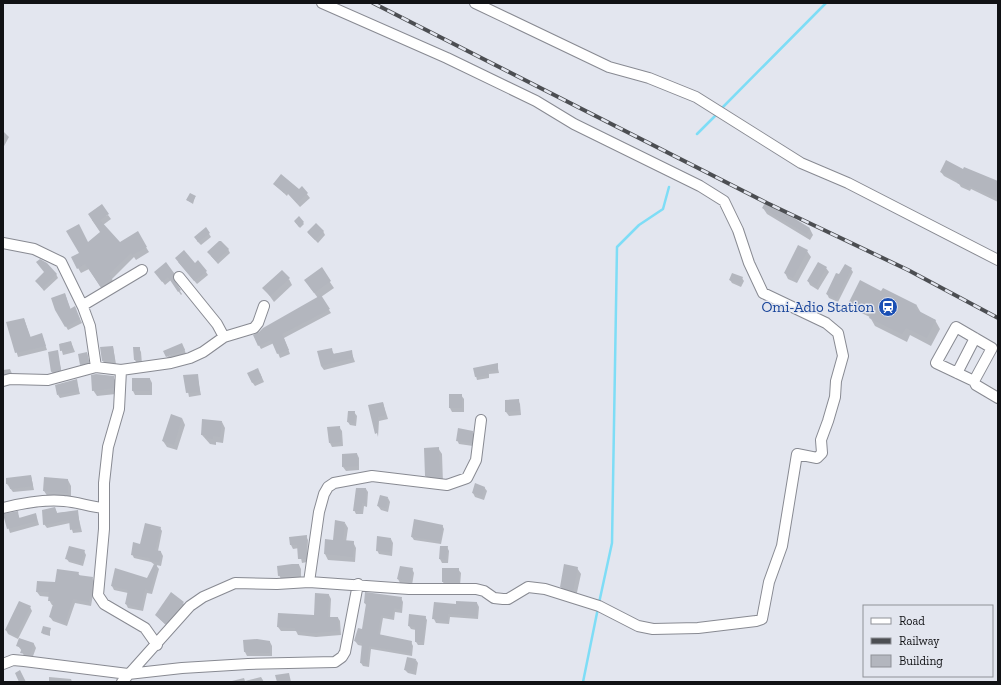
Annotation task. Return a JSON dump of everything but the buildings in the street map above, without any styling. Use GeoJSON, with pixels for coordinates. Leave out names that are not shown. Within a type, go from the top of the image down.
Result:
{"type":"FeatureCollection","features":[{"type":"Feature","properties":{"kind":"street"},"geometry":{"type":"LineString","coordinates":[[125,678],[157,645],[190,606],[202,597],[235,582],[277,584],[309,582],[358,584],[408,589],[476,589],[484,591],[494,598],[503,599],[508,599],[528,587],[545,589],[599,606],[638,626],[653,628],[698,628],[762,619],[769,582],[782,546],[797,454],[817,458],[822,452],[821,440],[828,422],[843,356],[838,333],[826,323],[763,293],[749,263],[738,230],[724,201],[700,186],[574,124],[536,101],[448,58],[322,3]]}},
{"type":"Feature","properties":{"kind":"street"},"geometry":{"type":"LineString","coordinates":[[475,3],[609,67],[649,78],[696,97],[801,163],[848,183],[998,260]]}},
{"type":"Feature","properties":{"kind":"street"},"geometry":{"type":"LineString","coordinates":[[3,244],[34,249],[61,262],[90,326],[96,367]]}},
{"type":"Feature","properties":{"kind":"street"},"geometry":{"type":"LineString","coordinates":[[83,308],[89,300],[142,270]]}},
{"type":"Feature","properties":{"kind":"street"},"geometry":{"type":"LineString","coordinates":[[179,277],[217,324],[224,337]]}},
{"type":"Feature","properties":{"kind":"street"},"geometry":{"type":"LineString","coordinates":[[3,381],[10,379],[48,380],[96,367],[121,370],[190,358],[224,337],[254,328],[258,324],[264,306]]}},
{"type":"Feature","properties":{"kind":"street"},"geometry":{"type":"LineString","coordinates":[[974,382],[995,349],[956,326],[936,363],[974,382],[976,385],[998,398]]}},
{"type":"Feature","properties":{"kind":"street"},"geometry":{"type":"LineString","coordinates":[[957,373],[975,338]]}},
{"type":"Feature","properties":{"kind":"street"},"geometry":{"type":"LineString","coordinates":[[121,370],[119,409],[108,447],[104,483],[104,508],[98,595],[100,600],[144,628],[157,645]]}},
{"type":"Feature","properties":{"kind":"street"},"geometry":{"type":"LineString","coordinates":[[309,582],[319,512],[324,494],[328,487],[334,483],[372,476],[447,485],[467,478],[476,460],[481,420]]}},
{"type":"Feature","properties":{"kind":"street"},"geometry":{"type":"LineString","coordinates":[[3,508],[46,501],[65,501],[104,508]]}},
{"type":"Feature","properties":{"kind":"street"},"geometry":{"type":"LineString","coordinates":[[3,664],[14,660],[24,661],[125,678],[248,664],[335,662],[342,657],[345,652],[358,584]]}},
{"type":"Feature","properties":{"kind":"waterway"},"geometry":{"type":"LineString","coordinates":[[721,109],[826,3]]}},
{"type":"Feature","properties":{"kind":"waterway"},"geometry":{"type":"LineString","coordinates":[[697,134],[718,113]]}},
{"type":"Feature","properties":{"kind":"waterway"},"geometry":{"type":"LineString","coordinates":[[599,603],[612,543],[617,247],[639,225],[663,209],[669,187]]}},
{"type":"Feature","properties":{"kind":"waterway"},"geometry":{"type":"LineString","coordinates":[[583,682],[598,608]]}},
{"type":"Feature","properties":{"kind":"railway"},"geometry":{"type":"LineString","coordinates":[[373,3],[767,203],[908,270],[998,318]]}},
{"type":"Feature","properties":{"kind":"place","name":"Omi-Adio Station"},"geometry":{"type":"Point","coordinates":[888,307]}}]}
